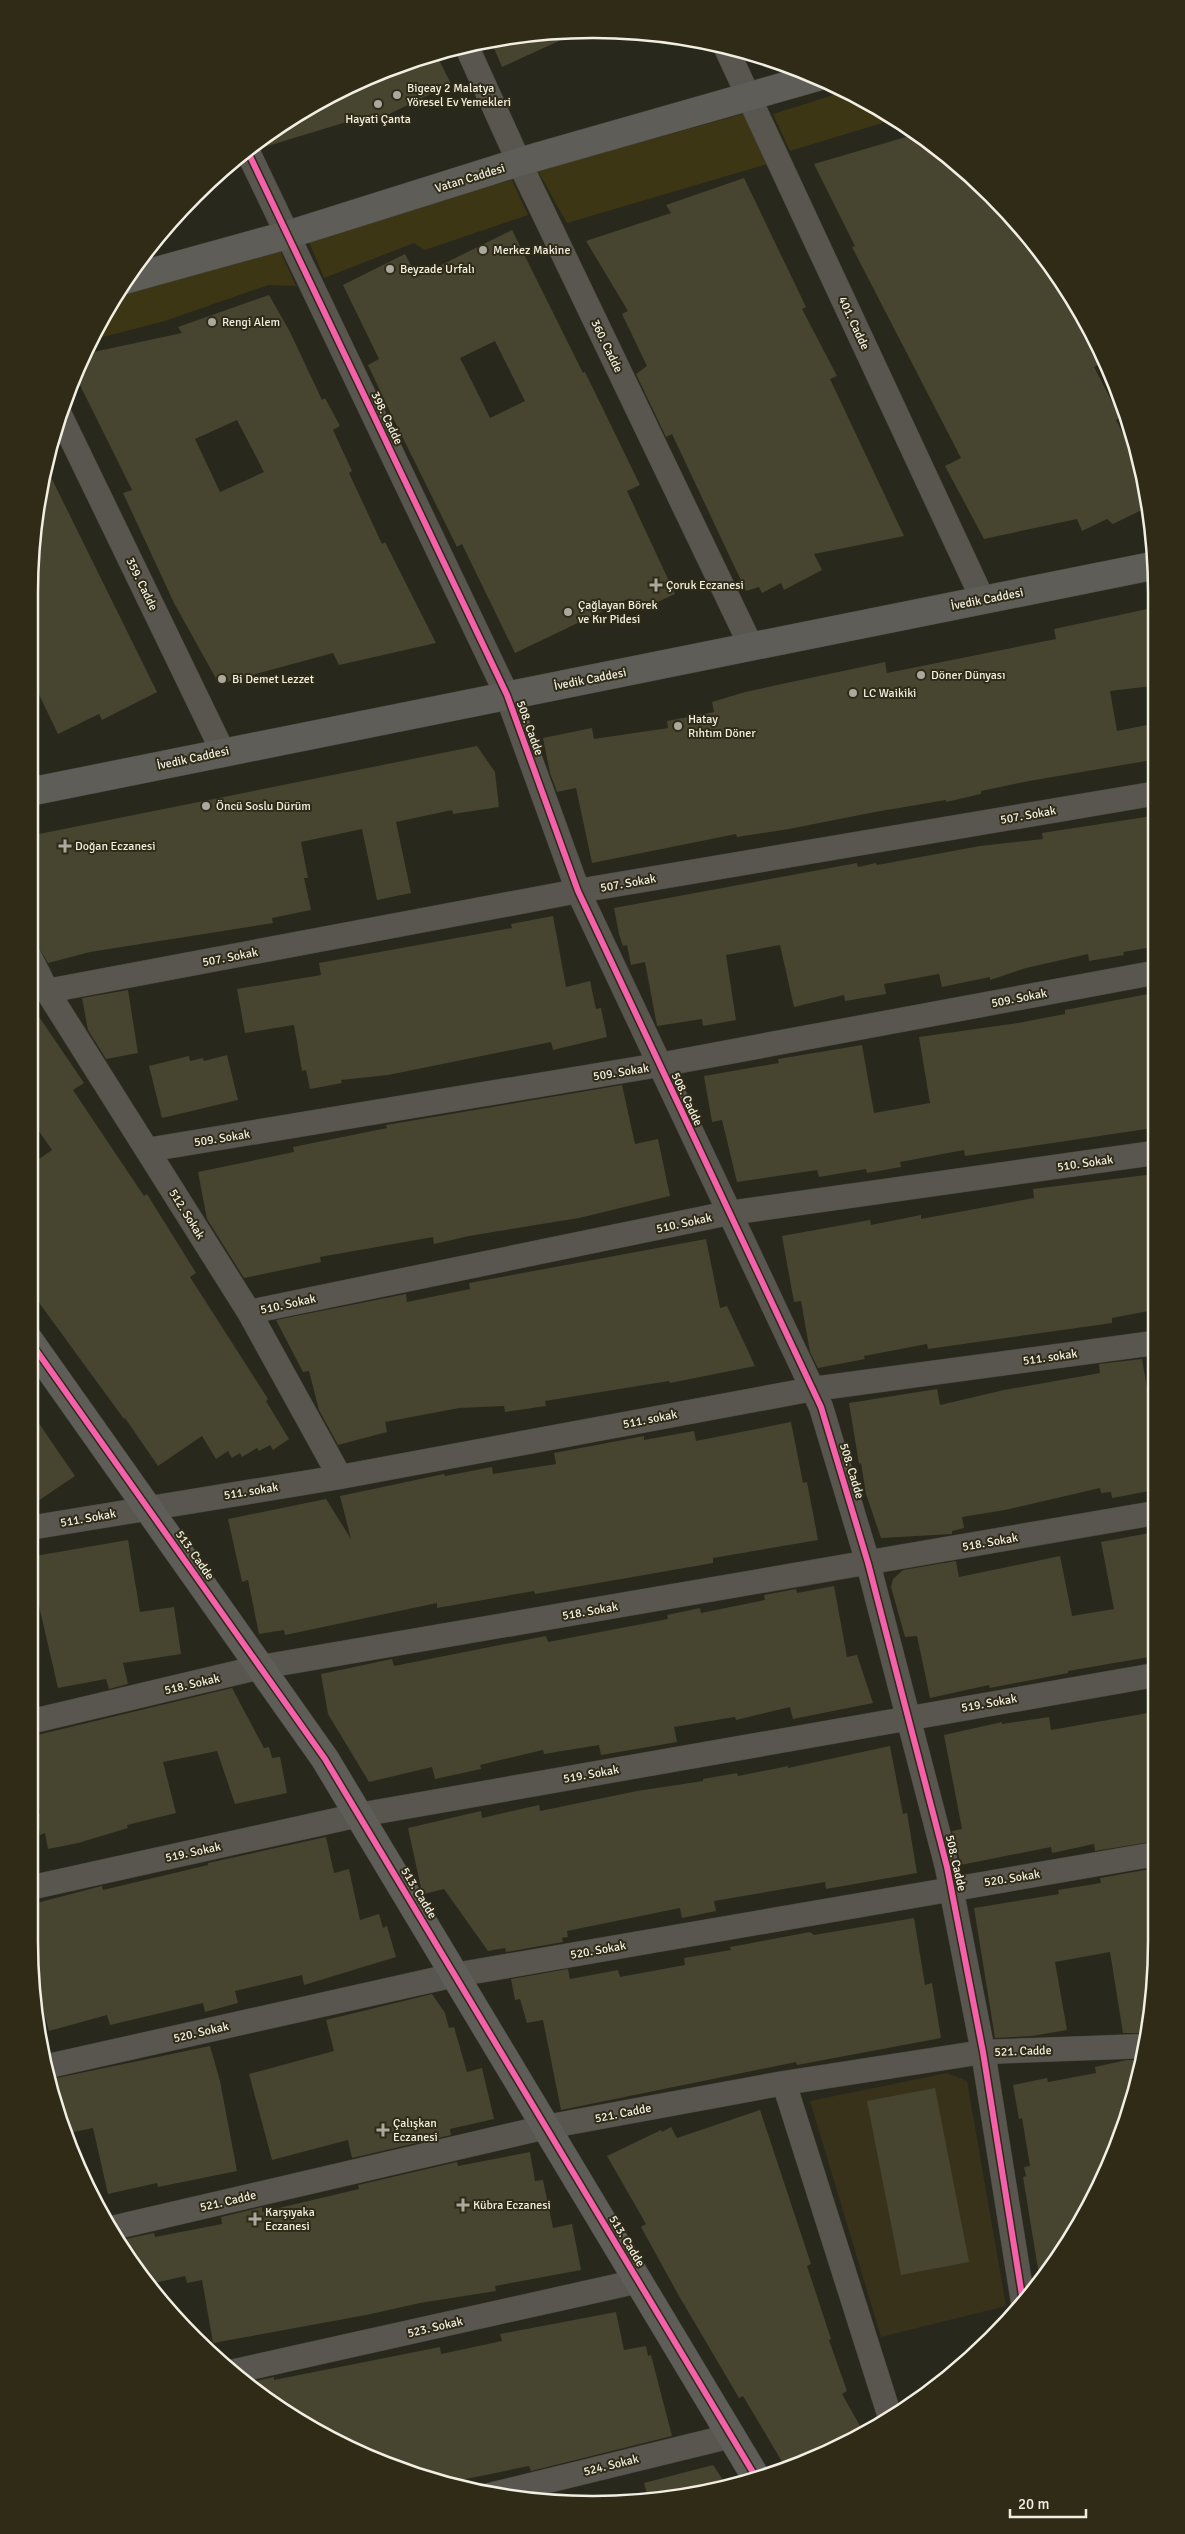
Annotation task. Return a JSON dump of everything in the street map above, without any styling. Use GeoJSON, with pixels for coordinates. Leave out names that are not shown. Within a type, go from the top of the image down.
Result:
{"type":"FeatureCollection","features":[{"type":"Feature","properties":{"kind":"main road","name":"Vatan Caddesi"},"geometry":{"type":"LineString","coordinates":[[136,277],[287,235],[519,162],[804,80]]}},
{"type":"Feature","properties":{"kind":"main road","name":"İvedik Caddesi"},"geometry":{"type":"LineString","coordinates":[[38,790],[1147,567]]}},
{"type":"Feature","properties":{"kind":"main road","name":"513. Cadde"},"geometry":{"type":"LineString","coordinates":[[38,1353],[325,1759],[753,2473]]}},
{"type":"Feature","properties":{"kind":"street","name":"360. Cadde"},"geometry":{"type":"LineString","coordinates":[[469,51],[519,162],[751,646]]}},
{"type":"Feature","properties":{"kind":"street","name":"401. Cadde"},"geometry":{"type":"LineString","coordinates":[[729,54],[983,600]]}},
{"type":"Feature","properties":{"kind":"street","name":"398. Cadde"},"geometry":{"type":"LineString","coordinates":[[250,156],[507,695]]}},
{"type":"Feature","properties":{"kind":"street","name":"359. Cadde"},"geometry":{"type":"LineString","coordinates":[[64,423],[223,752]]}},
{"type":"Feature","properties":{"kind":"street","name":"508. Cadde"},"geometry":{"type":"LineString","coordinates":[[507,695],[578,891],[821,1406],[868,1563],[950,1888],[983,2052],[1022,2293]]}},
{"type":"Feature","properties":{"kind":"street","name":"507. Sokak"},"geometry":{"type":"LineString","coordinates":[[47,991],[578,891],[1148,795]]}},
{"type":"Feature","properties":{"kind":"street","name":"512. Sokak"},"geometry":{"type":"LineString","coordinates":[[38,973],[47,991],[249,1312],[340,1477]]}},
{"type":"Feature","properties":{"kind":"street","name":"509. Sokak"},"geometry":{"type":"LineString","coordinates":[[147,1150],[659,1065],[1148,974]]}},
{"type":"Feature","properties":{"kind":"street","name":"510. Sokak"},"geometry":{"type":"LineString","coordinates":[[249,1312],[729,1213],[1148,1154]]}},
{"type":"Feature","properties":{"kind":"street","name":"511. sokak"},"geometry":{"type":"LineString","coordinates":[[147,1508],[340,1477],[812,1389],[1148,1344]]}},
{"type":"Feature","properties":{"kind":"street","name":"511. Sokak"},"geometry":{"type":"LineString","coordinates":[[38,1526],[147,1508]]}},
{"type":"Feature","properties":{"kind":"street","name":"518. Sokak"},"geometry":{"type":"LineString","coordinates":[[38,1720],[261,1668],[1148,1514]]}},
{"type":"Feature","properties":{"kind":"street","name":"519. Sokak"},"geometry":{"type":"LineString","coordinates":[[38,1886],[359,1815],[1148,1676]]}},
{"type":"Feature","properties":{"kind":"street","name":"520. Sokak"},"geometry":{"type":"LineString","coordinates":[[52,2066],[455,1975],[1148,1855]]}},
{"type":"Feature","properties":{"kind":"street","name":"521. Cadde"},"geometry":{"type":"LineString","coordinates":[[117,2227],[546,2128],[784,2083],[983,2052],[1138,2046]]}},
{"type":"Feature","properties":{"kind":"street"},"geometry":{"type":"LineString","coordinates":[[784,2083],[888,2411]]}},
{"type":"Feature","properties":{"kind":"street","name":"523. Sokak"},"geometry":{"type":"LineString","coordinates":[[240,2370],[638,2281]]}},
{"type":"Feature","properties":{"kind":"street","name":"524. Sokak"},"geometry":{"type":"LineString","coordinates":[[509,2490],[731,2436]]}},
{"type":"Feature","properties":{"kind":"shaded area"},"geometry":{"type":"Polygon","coordinates":[[[836,94],[886,122],[790,151],[773,114],[836,94]]]}},
{"type":"Feature","properties":{"kind":"shaded area"},"geometry":{"type":"Polygon","coordinates":[[[746,113],[767,164],[567,223],[538,171],[746,113]]]}},
{"type":"Feature","properties":{"kind":"shaded area"},"geometry":{"type":"Polygon","coordinates":[[[512,180],[528,215],[425,250],[414,243],[324,278],[307,237],[512,180]]]}},
{"type":"Feature","properties":{"kind":"shaded area"},"geometry":{"type":"Polygon","coordinates":[[[279,248],[296,286],[268,285],[165,321],[100,338],[125,294],[279,248]]]}},
{"type":"Feature","properties":{"kind":"shaded area"},"geometry":{"type":"Polygon","coordinates":[[[947,2073],[967,2081],[1006,2306],[881,2337],[810,2101],[947,2073]]]}},
{"type":"Feature","properties":{"kind":"building"},"geometry":{"type":"Polygon","coordinates":[[[564,39],[502,67],[493,46],[520,42],[564,39]]]}},
{"type":"Feature","properties":{"kind":"building"},"geometry":{"type":"Polygon","coordinates":[[[439,59],[451,84],[379,119],[376,113],[261,148],[284,131],[347,95],[414,67],[439,59]]]}},
{"type":"Feature","properties":{"kind":"building"},"geometry":{"type":"Polygon","coordinates":[[[908,136],[958,175],[985,200],[1033,255],[1054,284],[1072,313],[1098,365],[1094,367],[1117,411],[1119,418],[1116,420],[1129,449],[1141,510],[1113,524],[1107,519],[1082,531],[1077,519],[984,539],[945,466],[961,458],[852,247],[855,246],[814,164],[908,136]]]}},
{"type":"Feature","properties":{"kind":"building"},"geometry":{"type":"Polygon","coordinates":[[[744,178],[806,307],[802,309],[837,376],[830,379],[904,536],[814,554],[822,570],[784,590],[781,583],[762,593],[759,587],[746,591],[672,434],[666,437],[636,374],[647,366],[622,314],[628,311],[586,241],[671,213],[666,205],[744,178]]]}},
{"type":"Feature","properties":{"kind":"building"},"geometry":{"type":"Polygon","coordinates":[[[512,230],[583,373],[585,372],[640,485],[627,491],[675,594],[649,606],[647,601],[633,607],[630,598],[515,653],[462,544],[457,547],[368,365],[379,359],[343,285],[405,254],[417,277],[512,230]],[[495,341],[460,358],[490,418],[525,401],[495,341]]]}},
{"type":"Feature","properties":{"kind":"building"},"geometry":{"type":"Polygon","coordinates":[[[269,295],[290,332],[322,400],[325,398],[340,426],[333,430],[352,471],[349,473],[382,544],[385,542],[436,643],[339,665],[333,653],[219,684],[174,603],[123,493],[132,490],[79,383],[93,352],[182,333],[178,327],[269,295]],[[237,420],[195,439],[220,492],[264,472],[237,420]]]}},
{"type":"Feature","properties":{"kind":"building"},"geometry":{"type":"Polygon","coordinates":[[[50,475],[157,692],[102,720],[99,714],[58,734],[38,693],[39,556],[42,520],[50,475]]]}},
{"type":"Feature","properties":{"kind":"building"},"geometry":{"type":"Polygon","coordinates":[[[1148,609],[1148,686],[1110,691],[1117,731],[1148,725],[1148,761],[1029,781],[981,791],[981,794],[946,802],[946,800],[737,837],[736,834],[592,863],[576,788],[557,792],[550,773],[543,738],[592,728],[594,739],[668,728],[667,721],[714,712],[712,702],[745,692],[885,662],[887,673],[1056,639],[1054,629],[1148,609]]]}},
{"type":"Feature","properties":{"kind":"building"},"geometry":{"type":"Polygon","coordinates":[[[477,746],[495,772],[499,807],[453,814],[452,810],[396,822],[411,893],[377,900],[362,829],[301,842],[308,878],[304,878],[311,910],[272,918],[273,923],[90,952],[48,963],[38,946],[38,834],[477,746]]]}},
{"type":"Feature","properties":{"kind":"building"},"geometry":{"type":"Polygon","coordinates":[[[1148,817],[1148,948],[1123,952],[1124,955],[1089,961],[1088,954],[1026,968],[990,980],[990,977],[942,987],[939,974],[884,984],[886,994],[845,1001],[844,995],[794,1007],[780,945],[726,955],[736,1020],[703,1026],[702,1019],[657,1026],[645,962],[631,965],[627,945],[623,946],[619,934],[614,908],[857,863],[858,867],[876,863],[877,865],[980,846],[1043,839],[1042,833],[1148,817]]]}},
{"type":"Feature","properties":{"kind":"building"},"geometry":{"type":"Polygon","coordinates":[[[553,916],[566,987],[590,981],[596,1009],[601,1008],[607,1037],[553,1050],[551,1042],[388,1075],[341,1080],[342,1083],[310,1089],[306,1070],[302,1071],[294,1025],[245,1033],[237,989],[321,975],[319,963],[512,928],[511,924],[553,916]]]}},
{"type":"Feature","properties":{"kind":"building"},"geometry":{"type":"Polygon","coordinates":[[[128,990],[138,1053],[106,1059],[88,1030],[82,998],[128,990]]]}},
{"type":"Feature","properties":{"kind":"building"},"geometry":{"type":"Polygon","coordinates":[[[1148,994],[1148,1129],[965,1156],[964,1150],[900,1162],[901,1167],[867,1173],[866,1169],[819,1177],[817,1170],[737,1182],[722,1120],[712,1122],[704,1076],[779,1063],[778,1059],[862,1045],[874,1113],[930,1103],[919,1037],[1018,1023],[1065,1014],[1065,1010],[1148,994]]]}},
{"type":"Feature","properties":{"kind":"building"},"geometry":{"type":"Polygon","coordinates":[[[38,1015],[84,1083],[73,1090],[144,1196],[147,1194],[196,1273],[190,1277],[268,1399],[266,1401],[289,1439],[273,1450],[270,1445],[259,1451],[257,1448],[242,1457],[240,1453],[232,1458],[228,1451],[216,1459],[202,1436],[158,1466],[125,1418],[38,1301],[38,1160],[52,1150],[38,1130],[38,1015]]]}},
{"type":"Feature","properties":{"kind":"building"},"geometry":{"type":"Polygon","coordinates":[[[227,1055],[238,1100],[162,1118],[149,1066],[189,1056],[190,1061],[203,1058],[204,1061],[227,1055]]]}},
{"type":"Feature","properties":{"kind":"building"},"geometry":{"type":"Polygon","coordinates":[[[622,1085],[635,1144],[658,1139],[670,1196],[579,1218],[469,1236],[434,1244],[433,1237],[320,1257],[321,1262],[244,1278],[207,1219],[198,1172],[294,1152],[293,1147],[387,1128],[386,1125],[622,1085]]]}},
{"type":"Feature","properties":{"kind":"building"},"geometry":{"type":"Polygon","coordinates":[[[1148,1175],[1148,1311],[1112,1318],[1112,1323],[928,1349],[927,1344],[864,1356],[865,1359],[818,1368],[810,1352],[801,1301],[794,1302],[782,1236],[870,1220],[871,1225],[921,1215],[921,1219],[1034,1198],[1033,1189],[1148,1175]]]}},
{"type":"Feature","properties":{"kind":"building"},"geometry":{"type":"Polygon","coordinates":[[[706,1239],[720,1308],[727,1306],[755,1366],[670,1383],[669,1381],[545,1401],[546,1406],[505,1412],[504,1406],[459,1408],[385,1422],[387,1432],[338,1445],[319,1410],[309,1371],[303,1372],[276,1320],[406,1294],[407,1302],[470,1289],[469,1283],[706,1239]]]}},
{"type":"Feature","properties":{"kind":"building"},"geometry":{"type":"Polygon","coordinates":[[[1142,1359],[1148,1393],[1148,1491],[1112,1498],[1111,1492],[1101,1493],[1100,1488],[1005,1510],[962,1517],[964,1528],[952,1531],[952,1534],[881,1538],[866,1494],[849,1403],[937,1389],[940,1405],[1004,1390],[1100,1373],[1099,1364],[1142,1359]]]}},
{"type":"Feature","properties":{"kind":"building"},"geometry":{"type":"Polygon","coordinates":[[[38,1422],[75,1476],[38,1501],[38,1422]]]}},
{"type":"Feature","properties":{"kind":"building"},"geometry":{"type":"Polygon","coordinates":[[[791,1422],[803,1483],[807,1482],[818,1540],[713,1558],[713,1563],[535,1594],[534,1591],[437,1608],[437,1603],[285,1635],[284,1630],[259,1634],[248,1580],[242,1582],[228,1519],[326,1499],[351,1539],[340,1496],[444,1474],[445,1476],[492,1467],[493,1474],[556,1464],[554,1453],[644,1436],[644,1440],[694,1431],[696,1441],[791,1422]]]}},
{"type":"Feature","properties":{"kind":"building"},"geometry":{"type":"Polygon","coordinates":[[[1148,1533],[1148,1657],[1068,1671],[1068,1673],[990,1688],[989,1685],[930,1698],[917,1636],[905,1637],[891,1587],[893,1579],[903,1570],[956,1561],[959,1577],[1060,1556],[1072,1616],[1114,1609],[1101,1542],[1148,1533]]]}},
{"type":"Feature","properties":{"kind":"building"},"geometry":{"type":"Polygon","coordinates":[[[128,1540],[140,1612],[174,1607],[181,1654],[123,1663],[128,1684],[109,1689],[106,1679],[58,1688],[38,1606],[38,1555],[128,1540]]]}},
{"type":"Feature","properties":{"kind":"building"},"geometry":{"type":"Polygon","coordinates":[[[834,1586],[847,1657],[857,1655],[873,1703],[793,1719],[790,1707],[736,1720],[735,1717],[674,1727],[677,1742],[601,1755],[599,1745],[544,1754],[543,1750],[480,1765],[481,1769],[435,1779],[432,1767],[369,1782],[328,1714],[321,1674],[392,1659],[394,1666],[546,1636],[548,1642],[668,1619],[667,1615],[700,1608],[701,1613],[765,1600],[764,1595],[796,1589],[797,1593],[834,1586]]]}},
{"type":"Feature","properties":{"kind":"building"},"geometry":{"type":"Polygon","coordinates":[[[232,1688],[264,1748],[269,1747],[272,1758],[280,1757],[287,1793],[235,1804],[217,1751],[163,1762],[176,1813],[127,1825],[128,1828],[78,1843],[48,1849],[45,1833],[40,1835],[38,1824],[38,1814],[40,1813],[38,1803],[38,1735],[232,1688]]]}},
{"type":"Feature","properties":{"kind":"building"},"geometry":{"type":"Polygon","coordinates":[[[1148,1713],[1148,1842],[1095,1851],[1094,1844],[1052,1853],[1051,1847],[961,1865],[952,1831],[962,1829],[944,1735],[1002,1722],[1002,1724],[1049,1717],[1051,1730],[1148,1713]]]}},
{"type":"Feature","properties":{"kind":"building"},"geometry":{"type":"Polygon","coordinates":[[[890,1746],[903,1814],[907,1813],[917,1873],[826,1889],[825,1882],[714,1901],[716,1911],[682,1918],[680,1908],[567,1931],[568,1937],[562,1938],[563,1942],[506,1952],[505,1948],[488,1951],[444,1889],[424,1894],[421,1888],[408,1828],[481,1811],[482,1818],[539,1805],[540,1811],[737,1773],[738,1776],[788,1766],[788,1768],[890,1746]]]}},
{"type":"Feature","properties":{"kind":"building"},"geometry":{"type":"Polygon","coordinates":[[[326,1837],[334,1873],[349,1869],[360,1920],[379,1914],[383,1928],[387,1926],[396,1957],[304,1985],[302,1975],[235,1991],[238,2003],[205,2012],[203,2003],[110,2025],[107,2015],[49,2031],[41,2002],[38,1903],[102,1886],[103,1890],[208,1865],[208,1863],[326,1837]]]}},
{"type":"Feature","properties":{"kind":"building"},"geometry":{"type":"Polygon","coordinates":[[[1148,1869],[1148,1942],[1140,2033],[1123,2033],[1110,1952],[1055,1962],[1067,2030],[1032,2036],[995,2038],[974,1908],[1059,1894],[1058,1890],[1101,1883],[1100,1878],[1148,1869]]]}},
{"type":"Feature","properties":{"kind":"building"},"geometry":{"type":"Polygon","coordinates":[[[914,1918],[925,1985],[932,1983],[941,2038],[797,2065],[796,2062],[561,2110],[543,2020],[527,2023],[520,1999],[515,2000],[511,1979],[568,1969],[570,1979],[618,1970],[620,1977],[685,1965],[684,1958],[731,1950],[730,1947],[810,1932],[814,1935],[914,1918]]]}},
{"type":"Feature","properties":{"kind":"building"},"geometry":{"type":"Polygon","coordinates":[[[432,1994],[445,2013],[449,2028],[454,2027],[467,2072],[482,2068],[494,2119],[450,2129],[451,2135],[352,2158],[348,2140],[272,2160],[249,2074],[334,2051],[326,2020],[432,1994]]]}},
{"type":"Feature","properties":{"kind":"building"},"geometry":{"type":"Polygon","coordinates":[[[210,2046],[220,2081],[237,2171],[158,2187],[157,2183],[108,2194],[93,2128],[72,2132],[54,2078],[210,2046]]]}},
{"type":"Feature","properties":{"kind":"building"},"geometry":{"type":"Polygon","coordinates":[[[1135,2060],[1118,2120],[1105,2154],[1073,2219],[1038,2271],[1023,2177],[1026,2176],[1024,2167],[1030,2166],[1022,2118],[1019,2119],[1013,2085],[1047,2078],[1048,2082],[1096,2073],[1095,2067],[1135,2060]]]}},
{"type":"Feature","properties":{"kind":"building"},"geometry":{"type":"Polygon","coordinates":[[[935,2088],[969,2262],[901,2275],[867,2101],[935,2088]]]}},
{"type":"Feature","properties":{"kind":"building"},"geometry":{"type":"Polygon","coordinates":[[[760,2110],[811,2264],[807,2266],[831,2339],[829,2340],[847,2391],[842,2394],[861,2427],[838,2439],[783,2463],[743,2396],[739,2398],[641,2227],[646,2224],[607,2156],[671,2127],[677,2138],[760,2110]]]}},
{"type":"Feature","properties":{"kind":"building"},"geometry":{"type":"Polygon","coordinates":[[[530,2152],[535,2181],[543,2180],[553,2228],[572,2224],[581,2270],[495,2286],[496,2291],[420,2303],[366,2315],[213,2343],[202,2280],[187,2283],[185,2276],[155,2283],[124,2239],[154,2233],[155,2237],[222,2224],[221,2217],[262,2207],[262,2212],[359,2189],[358,2185],[457,2162],[458,2166],[530,2152]]]}},
{"type":"Feature","properties":{"kind":"building"},"geometry":{"type":"Polygon","coordinates":[[[616,2312],[624,2350],[646,2346],[648,2356],[651,2355],[672,2436],[531,2471],[529,2466],[459,2480],[414,2467],[347,2439],[284,2403],[254,2381],[274,2377],[274,2380],[440,2347],[441,2354],[502,2341],[500,2334],[616,2312]]]}},
{"type":"Feature","properties":{"kind":"building"},"geometry":{"type":"Polygon","coordinates":[[[713,2465],[724,2481],[647,2494],[644,2483],[713,2465]]]}},
{"type":"Feature","properties":{"kind":"cycle path"},"geometry":{"type":"LineString","coordinates":[[250,156],[507,695],[578,891],[821,1407],[868,1563],[947,1867],[983,2052],[1022,2293]]}},
{"type":"Feature","properties":{"kind":"cycle path"},"geometry":{"type":"LineString","coordinates":[[38,1353],[325,1759],[753,2473]]}},
{"type":"Feature","properties":{"kind":"place","name":"Bigeay 2 Malatya Yöresel Ev Yemekleri"},"geometry":{"type":"Point","coordinates":[397,95]}},
{"type":"Feature","properties":{"kind":"place","name":"Hayati Çanta"},"geometry":{"type":"Point","coordinates":[378,104]}},
{"type":"Feature","properties":{"kind":"place","name":"Merkez Makine"},"geometry":{"type":"Point","coordinates":[483,250]}},
{"type":"Feature","properties":{"kind":"place","name":"Beyzade Urfalı"},"geometry":{"type":"Point","coordinates":[390,269]}},
{"type":"Feature","properties":{"kind":"place","name":"Rengi Alem"},"geometry":{"type":"Point","coordinates":[212,322]}},
{"type":"Feature","properties":{"kind":"place","name":"Çoruk Eczanesi"},"geometry":{"type":"Point","coordinates":[656,585]}},
{"type":"Feature","properties":{"kind":"place","name":"Çağlayan Börek ve Kır Pidesi"},"geometry":{"type":"Point","coordinates":[568,612]}},
{"type":"Feature","properties":{"kind":"place","name":"Döner Dünyası"},"geometry":{"type":"Point","coordinates":[921,675]}},
{"type":"Feature","properties":{"kind":"place","name":"Bi Demet Lezzet"},"geometry":{"type":"Point","coordinates":[222,679]}},
{"type":"Feature","properties":{"kind":"place","name":"LC Waikiki"},"geometry":{"type":"Point","coordinates":[853,693]}},
{"type":"Feature","properties":{"kind":"place","name":"Hatay Rıhtım Döner"},"geometry":{"type":"Point","coordinates":[678,726]}},
{"type":"Feature","properties":{"kind":"place","name":"Öncü Soslu Dürüm"},"geometry":{"type":"Point","coordinates":[206,806]}},
{"type":"Feature","properties":{"kind":"place","name":"Doğan Eczanesi"},"geometry":{"type":"Point","coordinates":[65,846]}},
{"type":"Feature","properties":{"kind":"place","name":"Çalışkan Eczanesi"},"geometry":{"type":"Point","coordinates":[383,2130]}},
{"type":"Feature","properties":{"kind":"place","name":"Kübra Eczanesi"},"geometry":{"type":"Point","coordinates":[463,2205]}},
{"type":"Feature","properties":{"kind":"place","name":"Karşıyaka Eczanesi"},"geometry":{"type":"Point","coordinates":[255,2219]}}]}
